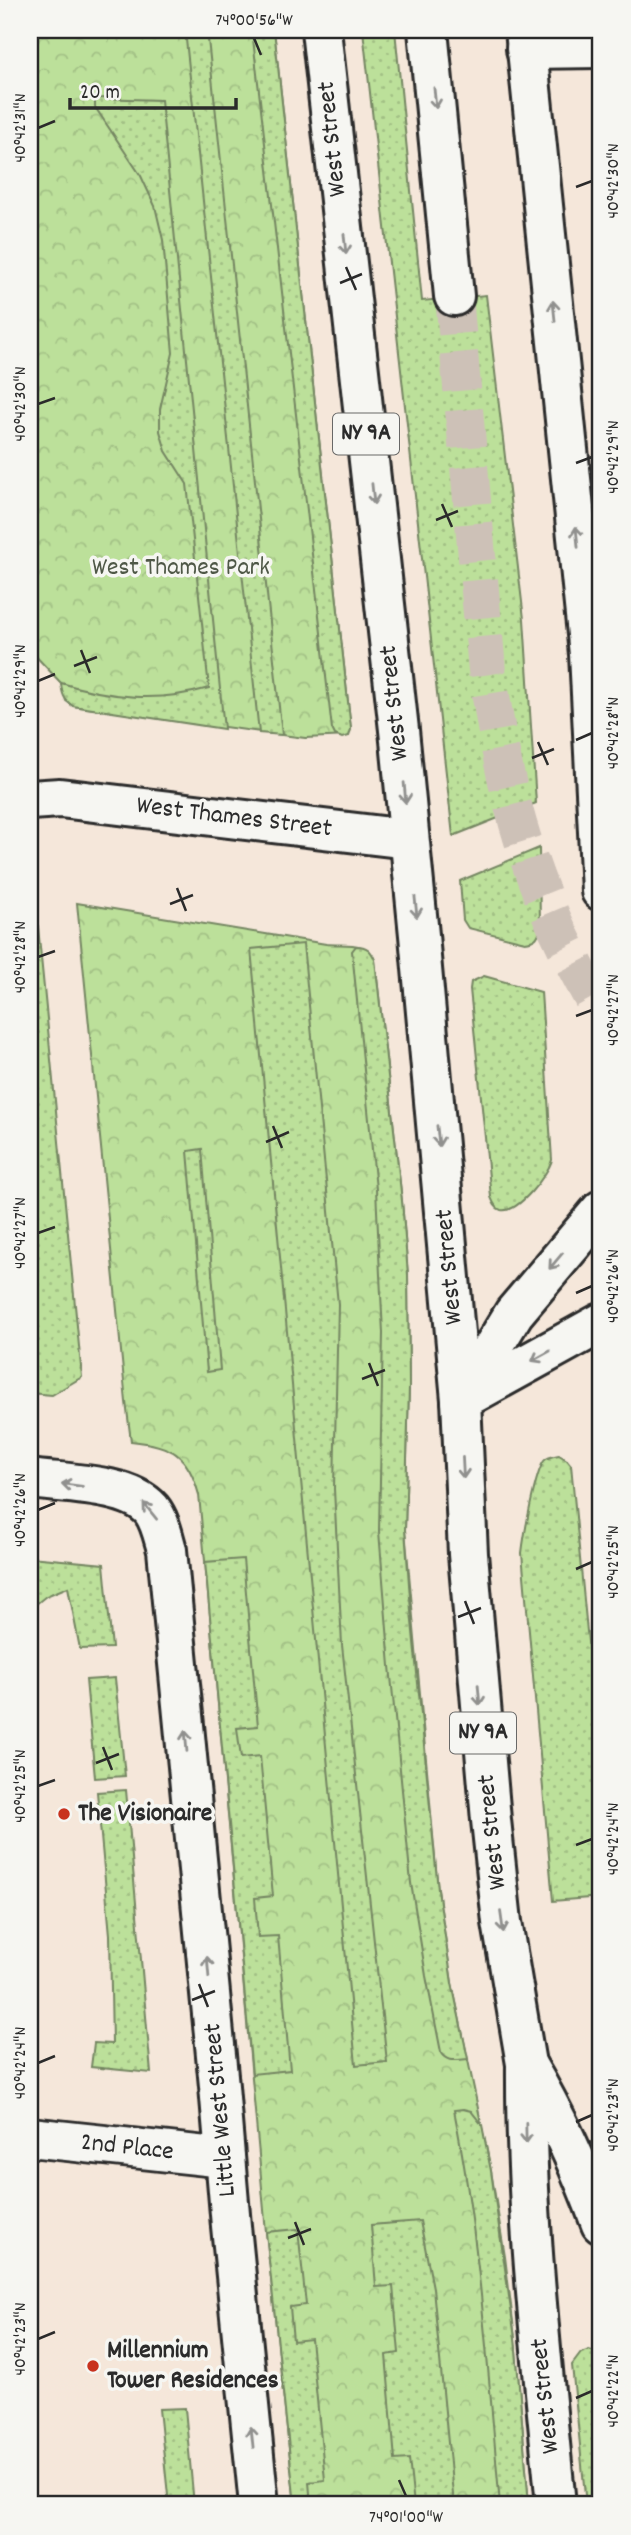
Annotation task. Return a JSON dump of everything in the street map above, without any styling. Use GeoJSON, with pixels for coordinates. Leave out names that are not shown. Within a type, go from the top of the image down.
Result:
{"type":"FeatureCollection","features":[{"type":"Feature","properties":{"kind":"main road","name":"West Street"},"geometry":{"type":"LineString","coordinates":[[321,30],[398,717],[444,1197],[461,1400],[468,1554],[491,1820],[502,1922],[526,2064],[527,2190],[556,2505]]}},
{"type":"Feature","properties":{"kind":"main road"},"geometry":{"type":"LineString","coordinates":[[428,30],[454,296]]}},
{"type":"Feature","properties":{"kind":"main road"},"geometry":{"type":"LineString","coordinates":[[601,48],[525,40],[589,654],[601,891]]}},
{"type":"Feature","properties":{"kind":"main road","name":"West Thames Street"},"geometry":{"type":"LineString","coordinates":[[40,794],[408,839]]}},
{"type":"Feature","properties":{"kind":"main road"},"geometry":{"type":"LineString","coordinates":[[461,1400],[514,1313],[601,1210]]}},
{"type":"Feature","properties":{"kind":"main road"},"geometry":{"type":"LineString","coordinates":[[461,1400],[601,1323]]}},
{"type":"Feature","properties":{"kind":"main road","name":"Little West Street"},"geometry":{"type":"LineString","coordinates":[[30,1479],[114,1490],[135,1496],[152,1510],[161,1526],[167,1550],[260,2505]]}},
{"type":"Feature","properties":{"kind":"main road"},"geometry":{"type":"LineString","coordinates":[[526,2064],[559,2125],[586,2183],[601,2224]]}},
{"type":"Feature","properties":{"kind":"main road","name":"2nd Place"},"geometry":{"type":"LineString","coordinates":[[30,2137],[225,2158]]}},
{"type":"Feature","properties":{"kind":"green space","name":"West Thames Park"},"geometry":{"type":"Polygon","coordinates":[[[30,30],[274,30],[351,729],[349,736],[305,738],[73,706],[66,701],[61,683],[30,650],[30,30]]]}},
{"type":"Feature","properties":{"kind":"green space"},"geometry":{"type":"Polygon","coordinates":[[[185,30],[207,30],[282,735],[259,733],[185,30]]]}},
{"type":"Feature","properties":{"kind":"green space"},"geometry":{"type":"Polygon","coordinates":[[[252,30],[274,30],[351,729],[349,736],[342,738],[335,735],[332,729],[252,30]]]}},
{"type":"Feature","properties":{"kind":"green space"},"geometry":{"type":"Polygon","coordinates":[[[363,30],[395,30],[422,301],[486,295],[524,619],[536,803],[453,836],[363,30]]]}},
{"type":"Feature","properties":{"kind":"green space"},"geometry":{"type":"Polygon","coordinates":[[[95,98],[161,100],[224,729],[73,706],[62,690],[61,683],[116,695],[153,697],[209,688],[187,484],[166,451],[160,431],[160,409],[173,353],[163,240],[155,206],[141,176],[95,107],[95,98]]]}},
{"type":"Feature","properties":{"kind":"green space"},"geometry":{"type":"Polygon","coordinates":[[[539,848],[540,929],[537,937],[525,942],[468,928],[463,920],[460,881],[539,848]]]}},
{"type":"Feature","properties":{"kind":"green space"},"geometry":{"type":"Polygon","coordinates":[[[30,895],[35,896],[82,1377],[52,1395],[30,1393],[30,895]]]}},
{"type":"Feature","properties":{"kind":"green space"},"geometry":{"type":"Polygon","coordinates":[[[77,903],[326,944],[355,945],[366,949],[375,960],[408,1275],[409,1387],[405,1530],[438,1890],[452,1983],[491,2171],[505,2257],[515,2338],[529,2505],[295,2505],[266,2232],[199,1495],[190,1470],[176,1454],[157,1445],[131,1441],[77,903]]]}},
{"type":"Feature","properties":{"kind":"green space"},"geometry":{"type":"Polygon","coordinates":[[[303,944],[338,1304],[334,1489],[342,1645],[387,2062],[356,2065],[251,949],[303,944]]]}},
{"type":"Feature","properties":{"kind":"green space"},"geometry":{"type":"Polygon","coordinates":[[[356,946],[368,949],[375,960],[402,1201],[408,1275],[409,1387],[405,1530],[438,1890],[452,1983],[468,2059],[460,2060],[449,2059],[441,2052],[426,1976],[411,1883],[390,1666],[379,1531],[383,1333],[376,1189],[352,951],[356,946]]]}},
{"type":"Feature","properties":{"kind":"green space"},"geometry":{"type":"Polygon","coordinates":[[[484,976],[541,992],[552,1160],[545,1174],[524,1200],[508,1210],[497,1208],[491,1197],[470,989],[471,982],[484,976]]]}},
{"type":"Feature","properties":{"kind":"green space"},"geometry":{"type":"Polygon","coordinates":[[[202,1149],[220,1370],[207,1372],[188,1151],[202,1149]]]}},
{"type":"Feature","properties":{"kind":"green space"},"geometry":{"type":"Polygon","coordinates":[[[559,1455],[571,1465],[601,1777],[601,1897],[553,1901],[522,1553],[537,1478],[544,1461],[559,1455]]]}},
{"type":"Feature","properties":{"kind":"green space"},"geometry":{"type":"Polygon","coordinates":[[[30,1557],[104,1564],[112,1648],[80,1649],[68,1587],[46,1596],[30,1609],[30,1557]]]}},
{"type":"Feature","properties":{"kind":"green space"},"geometry":{"type":"Polygon","coordinates":[[[243,1559],[258,1726],[237,1728],[241,1758],[260,1756],[273,1896],[255,1898],[258,1937],[278,1936],[290,2070],[252,2074],[205,1562],[243,1559]]]}},
{"type":"Feature","properties":{"kind":"green space"},"geometry":{"type":"Polygon","coordinates":[[[115,1678],[125,1776],[95,1778],[86,1680],[115,1678]]]}},
{"type":"Feature","properties":{"kind":"green space"},"geometry":{"type":"Polygon","coordinates":[[[126,1790],[151,2073],[91,2067],[94,2043],[112,2044],[110,1935],[97,1792],[126,1790]]]}},
{"type":"Feature","properties":{"kind":"green space"},"geometry":{"type":"Polygon","coordinates":[[[454,2110],[471,2111],[482,2125],[491,2171],[515,2338],[529,2505],[500,2505],[477,2257],[454,2110]]]}},
{"type":"Feature","properties":{"kind":"green space"},"geometry":{"type":"Polygon","coordinates":[[[420,2221],[433,2288],[454,2505],[414,2505],[409,2459],[395,2460],[386,2355],[399,2353],[393,2286],[376,2287],[371,2225],[420,2221]]]}},
{"type":"Feature","properties":{"kind":"green space"},"geometry":{"type":"Polygon","coordinates":[[[298,2229],[306,2305],[290,2307],[293,2341],[311,2339],[325,2480],[309,2482],[311,2505],[295,2505],[266,2232],[298,2229]]]}},
{"type":"Feature","properties":{"kind":"green space"},"geometry":{"type":"Polygon","coordinates":[[[589,2350],[601,2354],[601,2505],[586,2505],[572,2365],[581,2353],[589,2350]]]}},
{"type":"Feature","properties":{"kind":"green space"},"geometry":{"type":"Polygon","coordinates":[[[185,2408],[194,2505],[169,2505],[159,2409],[185,2408]]]}},
{"type":"Feature","properties":{"kind":"tunnel"},"geometry":{"type":"LineString","coordinates":[[454,296],[487,670],[503,762],[534,874],[570,955],[601,1013]]}},
{"type":"Feature","properties":{"kind":"place","name":"The Visionaire"},"geometry":{"type":"Point","coordinates":[64,1814]}},
{"type":"Feature","properties":{"kind":"place","name":"Millennium Tower Residences"},"geometry":{"type":"Point","coordinates":[93,2366]}}]}
